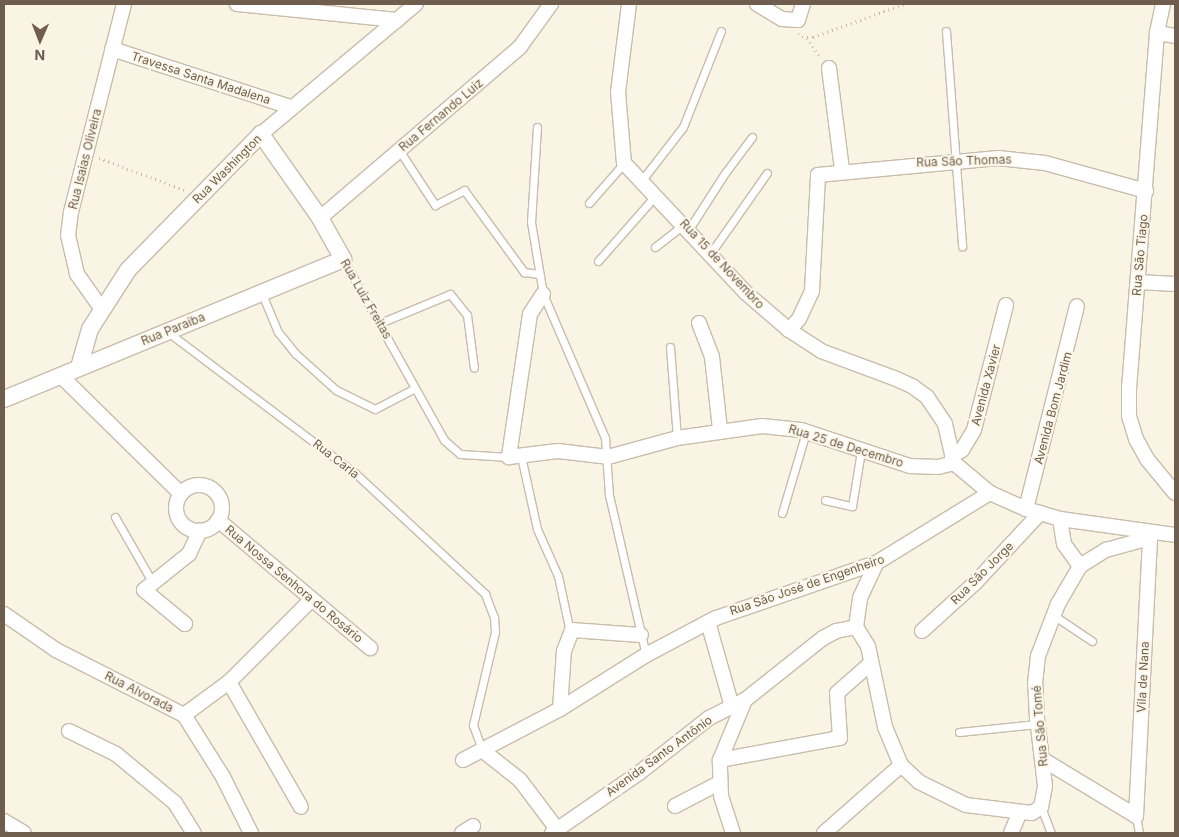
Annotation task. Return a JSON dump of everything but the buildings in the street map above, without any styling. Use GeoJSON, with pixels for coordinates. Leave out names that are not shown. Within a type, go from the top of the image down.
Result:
{"type":"FeatureCollection","features":[{"type":"Feature","properties":{"kind":"street","name":"Rua Isaias Oliveira"},"geometry":{"type":"LineString","coordinates":[[101,308],[77,274],[68,236],[86,153],[124,4]]}},
{"type":"Feature","properties":{"kind":"street"},"geometry":{"type":"LineString","coordinates":[[237,4],[396,20]]}},
{"type":"Feature","properties":{"kind":"street","name":"Rua Washington"},"geometry":{"type":"LineString","coordinates":[[79,367],[84,341],[101,308],[128,270],[261,134],[416,4]]}},
{"type":"Feature","properties":{"kind":"street","name":"Rua Fernando Luiz"},"geometry":{"type":"LineString","coordinates":[[320,218],[520,47],[551,4]]}},
{"type":"Feature","properties":{"kind":"street"},"geometry":{"type":"LineString","coordinates":[[624,163],[618,99],[630,4]]}},
{"type":"Feature","properties":{"kind":"street"},"geometry":{"type":"LineString","coordinates":[[758,4],[782,19],[798,20],[803,4]]}},
{"type":"Feature","properties":{"kind":"street","name":"Rua São Tiago"},"geometry":{"type":"LineString","coordinates":[[1163,4],[1157,33],[1129,416],[1136,439],[1147,459],[1175,492]]}},
{"type":"Feature","properties":{"kind":"street"},"geometry":{"type":"LineString","coordinates":[[1157,33],[1175,36]]}},
{"type":"Feature","properties":{"kind":"street","name":"Travessa Santa Madalena"},"geometry":{"type":"LineString","coordinates":[[112,49],[291,107]]}},
{"type":"Feature","properties":{"kind":"street"},"geometry":{"type":"LineString","coordinates":[[829,68],[842,170]]}},
{"type":"Feature","properties":{"kind":"street","name":"Rua Luiz Freitas"},"geometry":{"type":"LineString","coordinates":[[261,134],[320,218],[343,259]]}},
{"type":"Feature","properties":{"kind":"street","name":"Rua São Thomas"},"geometry":{"type":"LineString","coordinates":[[789,330],[799,319],[812,291],[816,182],[818,174],[842,170],[998,158],[1038,162],[1146,191]]}},
{"type":"Feature","properties":{"kind":"street","name":"Rua 15 de Novembro"},"geometry":{"type":"LineString","coordinates":[[624,163],[687,226],[746,293],[789,330],[821,351],[912,386],[937,410],[949,439],[952,459]]}},
{"type":"Feature","properties":{"kind":"street","name":"Rua Paraiba"},"geometry":{"type":"LineString","coordinates":[[4,399],[343,259]]}},
{"type":"Feature","properties":{"kind":"street"},"geometry":{"type":"LineString","coordinates":[[1138,282],[1175,284]]}},
{"type":"Feature","properties":{"kind":"street"},"geometry":{"type":"LineString","coordinates":[[515,457],[530,314],[543,294]]}},
{"type":"Feature","properties":{"kind":"street","name":"Avenida Xavier"},"geometry":{"type":"LineString","coordinates":[[952,459],[962,450],[974,430],[1006,305]]}},
{"type":"Feature","properties":{"kind":"street","name":"Avenida Bom Jardim"},"geometry":{"type":"LineString","coordinates":[[1026,509],[1077,306]]}},
{"type":"Feature","properties":{"kind":"street"},"geometry":{"type":"LineString","coordinates":[[699,322],[712,357],[720,430]]}},
{"type":"Feature","properties":{"kind":"street"},"geometry":{"type":"LineString","coordinates":[[61,376],[180,494]]}},
{"type":"Feature","properties":{"kind":"street","name":"Rua 25 de Decembro"},"geometry":{"type":"LineString","coordinates":[[515,457],[558,451],[608,457],[677,438],[720,430],[776,426],[806,432],[910,466],[938,467],[952,459]]}},
{"type":"Feature","properties":{"kind":"street"},"geometry":{"type":"LineString","coordinates":[[952,459],[990,493],[1040,514],[1150,536],[1175,536]]}},
{"type":"Feature","properties":{"kind":"street"},"geometry":{"type":"LineString","coordinates":[[185,624],[148,587],[190,554],[200,530],[218,520],[221,502],[209,487],[196,485],[180,494],[176,508],[180,521],[200,530]]}},
{"type":"Feature","properties":{"kind":"street","name":"Rua São José de Engenheiro"},"geometry":{"type":"LineString","coordinates":[[463,760],[560,709],[646,655],[708,622],[757,601],[876,564],[990,493]]}},
{"type":"Feature","properties":{"kind":"street","name":"Rua São Jorge"},"geometry":{"type":"LineString","coordinates":[[922,630],[975,584],[1040,514]]}},
{"type":"Feature","properties":{"kind":"street"},"geometry":{"type":"LineString","coordinates":[[1060,519],[1064,544],[1080,566],[1106,550],[1150,536]]}},
{"type":"Feature","properties":{"kind":"street","name":"Rua Nossa Senhora do Rosário"},"geometry":{"type":"LineString","coordinates":[[218,520],[370,648]]}},
{"type":"Feature","properties":{"kind":"street","name":"Vila de Nana"},"geometry":{"type":"LineString","coordinates":[[1136,816],[1150,536]]}},
{"type":"Feature","properties":{"kind":"street"},"geometry":{"type":"LineString","coordinates":[[876,564],[860,598],[856,628],[866,638],[885,727],[901,765],[919,782],[944,796],[966,805],[1019,814],[1032,813],[1040,806]]}},
{"type":"Feature","properties":{"kind":"street","name":"Rua São Tomé"},"geometry":{"type":"LineString","coordinates":[[1040,806],[1045,786],[1035,684],[1038,656],[1053,615],[1080,566]]}},
{"type":"Feature","properties":{"kind":"street"},"geometry":{"type":"LineString","coordinates":[[184,715],[229,682],[312,599]]}},
{"type":"Feature","properties":{"kind":"street","name":"Rua Alvorada"},"geometry":{"type":"LineString","coordinates":[[4,614],[56,650],[184,715],[223,777],[251,833]]}},
{"type":"Feature","properties":{"kind":"street"},"geometry":{"type":"LineString","coordinates":[[708,622],[732,707]]}},
{"type":"Feature","properties":{"kind":"street","name":"Avenida Santo Antônio"},"geometry":{"type":"LineString","coordinates":[[556,832],[639,773],[709,718],[745,700],[823,638],[836,631],[856,628]]}},
{"type":"Feature","properties":{"kind":"street"},"geometry":{"type":"LineString","coordinates":[[560,709],[561,673],[570,632],[577,629],[641,635]]}},
{"type":"Feature","properties":{"kind":"street"},"geometry":{"type":"LineString","coordinates":[[720,760],[840,738],[837,693],[872,664]]}},
{"type":"Feature","properties":{"kind":"street"},"geometry":{"type":"LineString","coordinates":[[229,682],[301,807]]}},
{"type":"Feature","properties":{"kind":"street"},"geometry":{"type":"LineString","coordinates":[[733,833],[719,783],[720,760],[745,700]]}},
{"type":"Feature","properties":{"kind":"street"},"geometry":{"type":"LineString","coordinates":[[69,731],[116,754],[175,803],[194,833]]}},
{"type":"Feature","properties":{"kind":"street"},"geometry":{"type":"LineString","coordinates":[[482,750],[515,776],[556,832]]}},
{"type":"Feature","properties":{"kind":"street"},"geometry":{"type":"LineString","coordinates":[[1042,759],[1136,816]]}},
{"type":"Feature","properties":{"kind":"street"},"geometry":{"type":"LineString","coordinates":[[824,833],[901,765]]}},
{"type":"Feature","properties":{"kind":"street"},"geometry":{"type":"LineString","coordinates":[[674,806],[719,783]]}},
{"type":"Feature","properties":{"kind":"street"},"geometry":{"type":"LineString","coordinates":[[1011,833],[1019,814]]}},
{"type":"Feature","properties":{"kind":"street"},"geometry":{"type":"LineString","coordinates":[[4,822],[24,833]]}},
{"type":"Feature","properties":{"kind":"lane"},"geometry":{"type":"LineString","coordinates":[[642,180],[683,127],[721,31]]}},
{"type":"Feature","properties":{"kind":"lane"},"geometry":{"type":"LineString","coordinates":[[946,31],[962,246]]}},
{"type":"Feature","properties":{"kind":"lane"},"geometry":{"type":"LineString","coordinates":[[537,127],[531,222],[543,294],[600,423],[608,457],[609,495],[646,655]]}},
{"type":"Feature","properties":{"kind":"lane"},"geometry":{"type":"LineString","coordinates":[[655,247],[687,226],[752,136]]}},
{"type":"Feature","properties":{"kind":"lane"},"geometry":{"type":"LineString","coordinates":[[399,150],[435,205],[464,190],[524,272],[539,274]]}},
{"type":"Feature","properties":{"kind":"lane"},"geometry":{"type":"LineString","coordinates":[[588,203],[624,163]]}},
{"type":"Feature","properties":{"kind":"lane"},"geometry":{"type":"LineString","coordinates":[[710,254],[767,173]]}},
{"type":"Feature","properties":{"kind":"lane"},"geometry":{"type":"LineString","coordinates":[[598,261],[656,194]]}},
{"type":"Feature","properties":{"kind":"lane","name":"Rua Luiz Freitas"},"geometry":{"type":"LineString","coordinates":[[343,259],[444,440],[460,454],[473,456]]}},
{"type":"Feature","properties":{"kind":"lane"},"geometry":{"type":"LineString","coordinates":[[262,294],[278,332],[296,354],[336,390],[375,409],[415,388]]}},
{"type":"Feature","properties":{"kind":"lane"},"geometry":{"type":"LineString","coordinates":[[380,323],[450,294],[467,315],[474,368]]}},
{"type":"Feature","properties":{"kind":"lane","name":"Rua Carla"},"geometry":{"type":"LineString","coordinates":[[167,331],[355,473],[466,574],[485,594],[491,604],[494,642],[473,726],[482,750]]}},
{"type":"Feature","properties":{"kind":"lane"},"geometry":{"type":"LineString","coordinates":[[670,347],[677,438]]}},
{"type":"Feature","properties":{"kind":"lane"},"geometry":{"type":"LineString","coordinates":[[782,513],[806,432]]}},
{"type":"Feature","properties":{"kind":"lane"},"geometry":{"type":"LineString","coordinates":[[825,500],[852,506],[861,450]]}},
{"type":"Feature","properties":{"kind":"lane","name":"Rua 25 de Decembro"},"geometry":{"type":"LineString","coordinates":[[473,456],[515,457]]}},
{"type":"Feature","properties":{"kind":"lane"},"geometry":{"type":"LineString","coordinates":[[515,457],[537,529],[558,576],[570,632]]}},
{"type":"Feature","properties":{"kind":"lane"},"geometry":{"type":"LineString","coordinates":[[115,517],[148,587]]}},
{"type":"Feature","properties":{"kind":"lane"},"geometry":{"type":"LineString","coordinates":[[1053,615],[1092,642]]}},
{"type":"Feature","properties":{"kind":"lane"},"geometry":{"type":"LineString","coordinates":[[960,732],[1038,724]]}},
{"type":"Feature","properties":{"kind":"lane"},"geometry":{"type":"LineString","coordinates":[[1040,806],[1051,833]]}},
{"type":"Feature","properties":{"kind":"lane"},"geometry":{"type":"LineString","coordinates":[[1136,816],[1139,833]]}},
{"type":"Feature","properties":{"kind":"path"},"geometry":{"type":"LineString","coordinates":[[807,38],[904,4]]}},
{"type":"Feature","properties":{"kind":"path"},"geometry":{"type":"LineString","coordinates":[[802,36],[807,38],[829,68]]}},
{"type":"Feature","properties":{"kind":"path"},"geometry":{"type":"LineString","coordinates":[[86,153],[200,195]]}}]}
